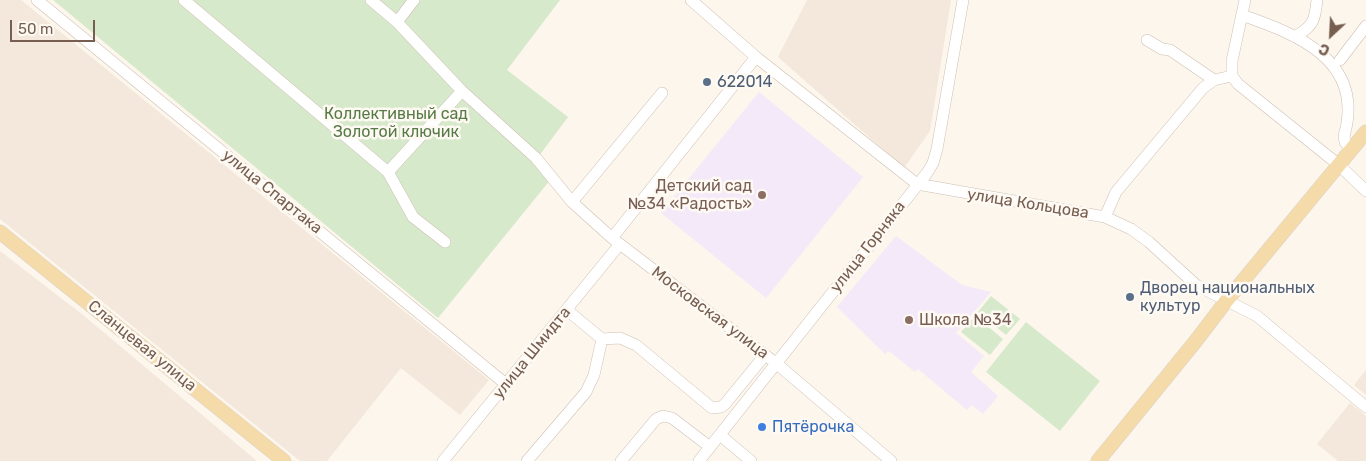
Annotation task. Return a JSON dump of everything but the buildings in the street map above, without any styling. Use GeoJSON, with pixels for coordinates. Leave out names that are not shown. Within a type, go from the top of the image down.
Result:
{"type":"FeatureCollection","features":[{"type":"Feature","properties":{"kind":"main road"},"geometry":{"type":"LineString","coordinates":[[1098,461],[1227,300],[1366,132]]}},
{"type":"Feature","properties":{"kind":"main road","name":"Сланцевая улица"},"geometry":{"type":"LineString","coordinates":[[0,232],[284,461]]}},
{"type":"Feature","properties":{"kind":"street","name":"улица Спартака"},"geometry":{"type":"LineString","coordinates":[[37,0],[507,385]]}},
{"type":"Feature","properties":{"kind":"street"},"geometry":{"type":"LineString","coordinates":[[184,0],[388,172],[413,218],[445,242]]}},
{"type":"Feature","properties":{"kind":"street","name":"Московская улица"},"geometry":{"type":"LineString","coordinates":[[371,0],[397,22],[462,91],[536,158],[572,202],[616,241],[777,364],[891,461]]}},
{"type":"Feature","properties":{"kind":"street"},"geometry":{"type":"LineString","coordinates":[[397,22],[414,0]]}},
{"type":"Feature","properties":{"kind":"street","name":"улица Кольцова"},"geometry":{"type":"LineString","coordinates":[[691,0],[756,57],[918,184],[943,190],[1105,216],[1131,229],[1149,242],[1196,285],[1257,316],[1366,407]]}},
{"type":"Feature","properties":{"kind":"street","name":"улица Горняка"},"geometry":{"type":"LineString","coordinates":[[699,461],[933,163],[963,0]]}},
{"type":"Feature","properties":{"kind":"street"},"geometry":{"type":"LineString","coordinates":[[1245,0],[1232,61],[1232,76],[1238,84],[1366,191]]}},
{"type":"Feature","properties":{"kind":"street"},"geometry":{"type":"LineString","coordinates":[[1298,35],[1311,27],[1317,0]]}},
{"type":"Feature","properties":{"kind":"street"},"geometry":{"type":"LineString","coordinates":[[1242,15],[1298,35],[1340,60],[1355,85],[1351,125],[1344,136],[1345,142],[1352,148]]}},
{"type":"Feature","properties":{"kind":"street"},"geometry":{"type":"LineString","coordinates":[[1340,60],[1366,26]]}},
{"type":"Feature","properties":{"kind":"street"},"geometry":{"type":"LineString","coordinates":[[1147,40],[1162,49],[1170,50],[1214,80]]}},
{"type":"Feature","properties":{"kind":"street","name":"улица Шмидта"},"geometry":{"type":"LineString","coordinates":[[443,461],[567,310],[616,241],[756,57]]}},
{"type":"Feature","properties":{"kind":"street"},"geometry":{"type":"LineString","coordinates":[[1105,216],[1116,192],[1203,88],[1214,80],[1232,76]]}},
{"type":"Feature","properties":{"kind":"street"},"geometry":{"type":"LineString","coordinates":[[388,172],[462,91]]}},
{"type":"Feature","properties":{"kind":"street"},"geometry":{"type":"LineString","coordinates":[[572,202],[662,93]]}},
{"type":"Feature","properties":{"kind":"street"},"geometry":{"type":"LineString","coordinates":[[567,310],[602,340],[620,338],[636,345],[712,408],[725,404],[765,355]]}},
{"type":"Feature","properties":{"kind":"street"},"geometry":{"type":"LineString","coordinates":[[527,461],[590,385],[602,340]]}},
{"type":"Feature","properties":{"kind":"street"},"geometry":{"type":"LineString","coordinates":[[621,461],[656,418],[662,416],[672,418],[710,447]]}},
{"type":"Feature","properties":{"kind":"street"},"geometry":{"type":"LineString","coordinates":[[720,435],[751,461]]}},
{"type":"Feature","properties":{"kind":"shaded area"},"geometry":{"type":"Polygon","coordinates":[[[0,0],[21,0],[489,380],[460,415],[401,368],[327,461],[300,461],[0,219],[0,0]]]}},
{"type":"Feature","properties":{"kind":"shaded area"},"geometry":{"type":"Polygon","coordinates":[[[807,0],[951,0],[930,131],[904,168],[778,57],[807,0]]]}},
{"type":"Feature","properties":{"kind":"shaded area","name":"Детский сад №34 «Радость»"},"geometry":{"type":"Polygon","coordinates":[[[759,92],[863,177],[766,298],[661,213],[759,92]]]}},
{"type":"Feature","properties":{"kind":"shaded area","name":"Школа №34"},"geometry":{"type":"Polygon","coordinates":[[[896,236],[962,285],[991,292],[956,333],[984,356],[971,372],[998,396],[983,414],[972,405],[967,410],[918,369],[915,372],[889,351],[885,354],[837,307],[896,236]]]}},
{"type":"Feature","properties":{"kind":"shaded area"},"geometry":{"type":"Polygon","coordinates":[[[0,251],[83,315],[257,461],[0,461],[0,251]]]}},
{"type":"Feature","properties":{"kind":"shaded area"},"geometry":{"type":"Polygon","coordinates":[[[1366,370],[1366,395],[1354,385],[1366,370]]]}},
{"type":"Feature","properties":{"kind":"shaded area"},"geometry":{"type":"Polygon","coordinates":[[[1350,403],[1366,416],[1366,461],[1338,461],[1317,444],[1350,403]]]}},
{"type":"Feature","properties":{"kind":"green space","name":"Коллективный сад Золотой ключик"},"geometry":{"type":"Polygon","coordinates":[[[53,0],[560,0],[507,70],[568,117],[533,164],[551,179],[438,318],[53,0]]]}},
{"type":"Feature","properties":{"kind":"green space"},"geometry":{"type":"Polygon","coordinates":[[[991,296],[1020,319],[1006,335],[978,312],[991,296]]]}},
{"type":"Feature","properties":{"kind":"green space"},"geometry":{"type":"Polygon","coordinates":[[[975,316],[1003,339],[990,355],[961,332],[975,316]]]}},
{"type":"Feature","properties":{"kind":"green space"},"geometry":{"type":"Polygon","coordinates":[[[1026,322],[1100,381],[1060,431],[986,372],[1026,322]]]}},
{"type":"Feature","properties":{"kind":"place","name":"622014"},"geometry":{"type":"Point","coordinates":[707,82]}},
{"type":"Feature","properties":{"kind":"place","name":"Детский сад №34 «Радость»"},"geometry":{"type":"Point","coordinates":[762,195]}},
{"type":"Feature","properties":{"kind":"place","name":"Дворец национальных культур"},"geometry":{"type":"Point","coordinates":[1130,297]}},
{"type":"Feature","properties":{"kind":"place","name":"Школа №34"},"geometry":{"type":"Point","coordinates":[909,320]}},
{"type":"Feature","properties":{"kind":"place","name":"Пятёрочка"},"geometry":{"type":"Point","coordinates":[762,427]}}]}
